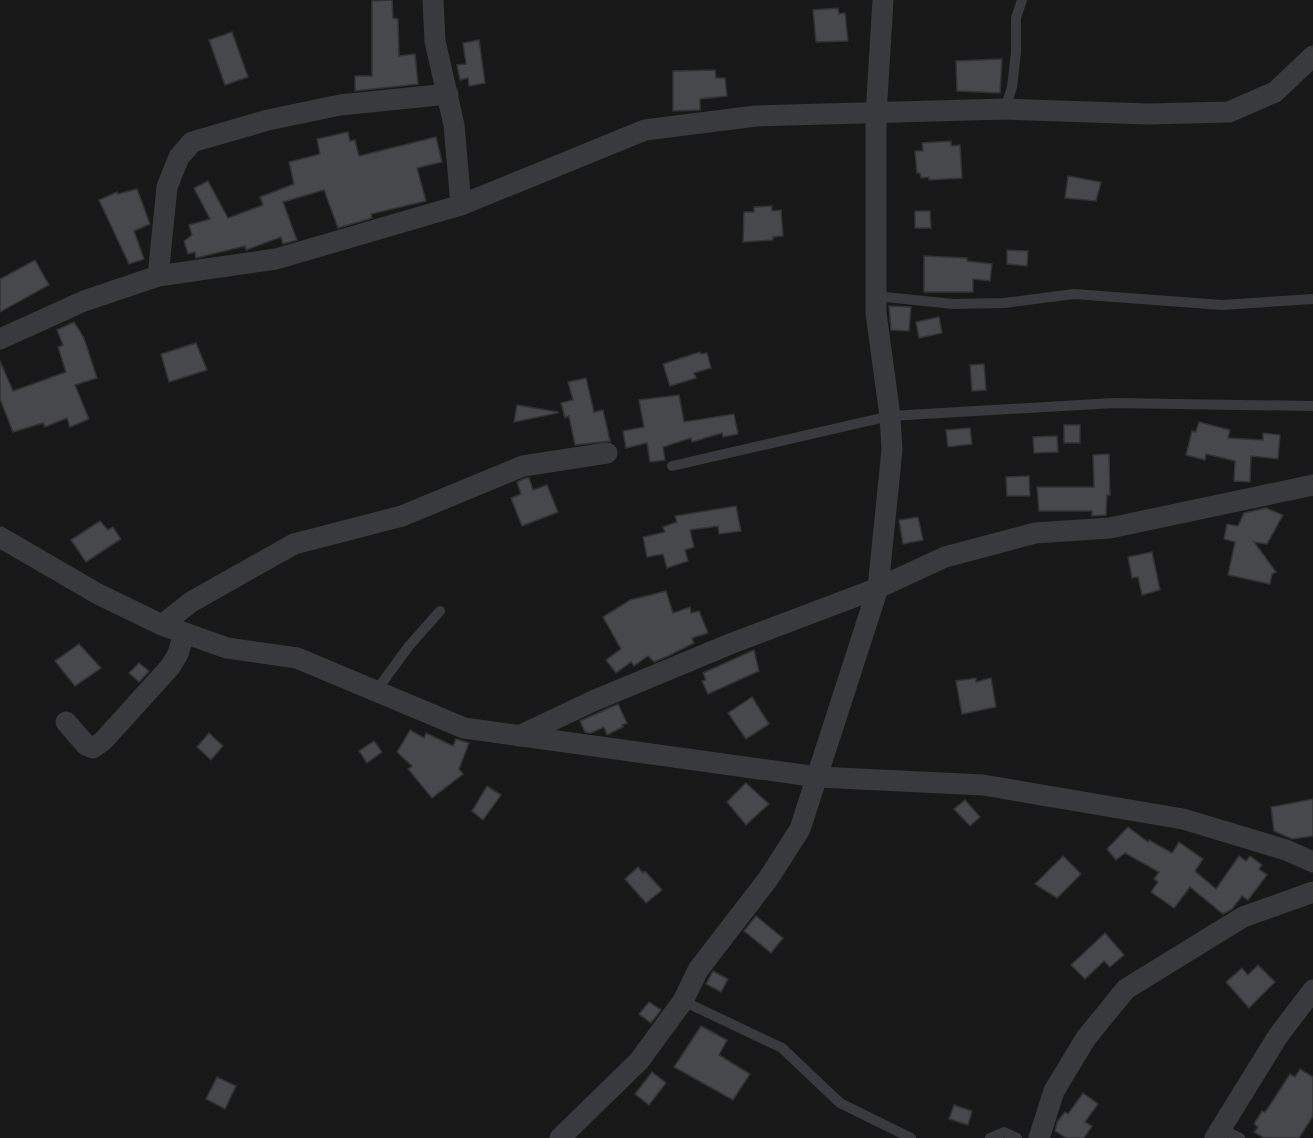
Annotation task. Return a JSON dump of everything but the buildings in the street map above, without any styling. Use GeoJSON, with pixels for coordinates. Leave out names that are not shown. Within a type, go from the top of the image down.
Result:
{"type":"FeatureCollection","features":[{"type":"Feature","properties":{"kind":"street"},"geometry":{"type":"LineString","coordinates":[[433,0],[435,41],[454,125],[461,205]]}},
{"type":"Feature","properties":{"kind":"street"},"geometry":{"type":"LineString","coordinates":[[560,1138],[639,1061],[683,1001],[698,970],[768,879],[800,829],[878,588],[892,450],[890,416],[876,313],[876,115],[883,0]]}},
{"type":"Feature","properties":{"kind":"street"},"geometry":{"type":"LineString","coordinates":[[0,339],[84,301],[158,276],[276,259],[461,205],[645,130],[756,116],[876,115],[1005,109],[1148,114],[1229,112],[1275,92],[1313,56]]}},
{"type":"Feature","properties":{"kind":"street"},"geometry":{"type":"LineString","coordinates":[[158,276],[167,187],[179,157],[192,142],[268,120],[340,105],[448,94]]}},
{"type":"Feature","properties":{"kind":"street"},"geometry":{"type":"LineString","coordinates":[[162,625],[191,602],[294,543],[402,516],[523,466],[607,453]]}},
{"type":"Feature","properties":{"kind":"street"},"geometry":{"type":"LineString","coordinates":[[519,736],[593,701],[730,644],[878,588],[945,556],[1035,533],[1110,528],[1313,485]]}},
{"type":"Feature","properties":{"kind":"street"},"geometry":{"type":"LineString","coordinates":[[0,537],[98,594],[162,625],[227,648],[297,658],[464,728],[818,777],[983,785],[1182,819],[1286,850],[1313,862]]}},
{"type":"Feature","properties":{"kind":"street"},"geometry":{"type":"LineString","coordinates":[[66,722],[86,745],[93,748],[104,741],[170,667],[178,654],[184,633]]}},
{"type":"Feature","properties":{"kind":"street"},"geometry":{"type":"LineString","coordinates":[[1039,1138],[1054,1091],[1086,1038],[1126,989],[1243,917],[1313,892]]}},
{"type":"Feature","properties":{"kind":"street"},"geometry":{"type":"LineString","coordinates":[[1217,1133],[1278,1036],[1313,990]]}},
{"type":"Feature","properties":{"kind":"lane"},"geometry":{"type":"LineString","coordinates":[[1005,109],[1012,87],[1016,52],[1016,18],[1022,0]]}},
{"type":"Feature","properties":{"kind":"lane"},"geometry":{"type":"LineString","coordinates":[[876,296],[953,304],[1004,303],[1074,294],[1222,305],[1313,298]]}},
{"type":"Feature","properties":{"kind":"lane"},"geometry":{"type":"LineString","coordinates":[[672,466],[890,416],[1114,403],[1313,406]]}},
{"type":"Feature","properties":{"kind":"lane"},"geometry":{"type":"LineString","coordinates":[[376,691],[409,646],[440,611]]}},
{"type":"Feature","properties":{"kind":"lane"},"geometry":{"type":"LineString","coordinates":[[683,1001],[782,1048],[840,1103],[911,1138]]}},
{"type":"Feature","properties":{"kind":"lane"},"geometry":{"type":"LineString","coordinates":[[990,1138],[1004,1132],[1017,1138]]}},
{"type":"Feature","properties":{"kind":"lane"},"geometry":{"type":"LineString","coordinates":[[1217,1133],[1240,1138]]}}]}
